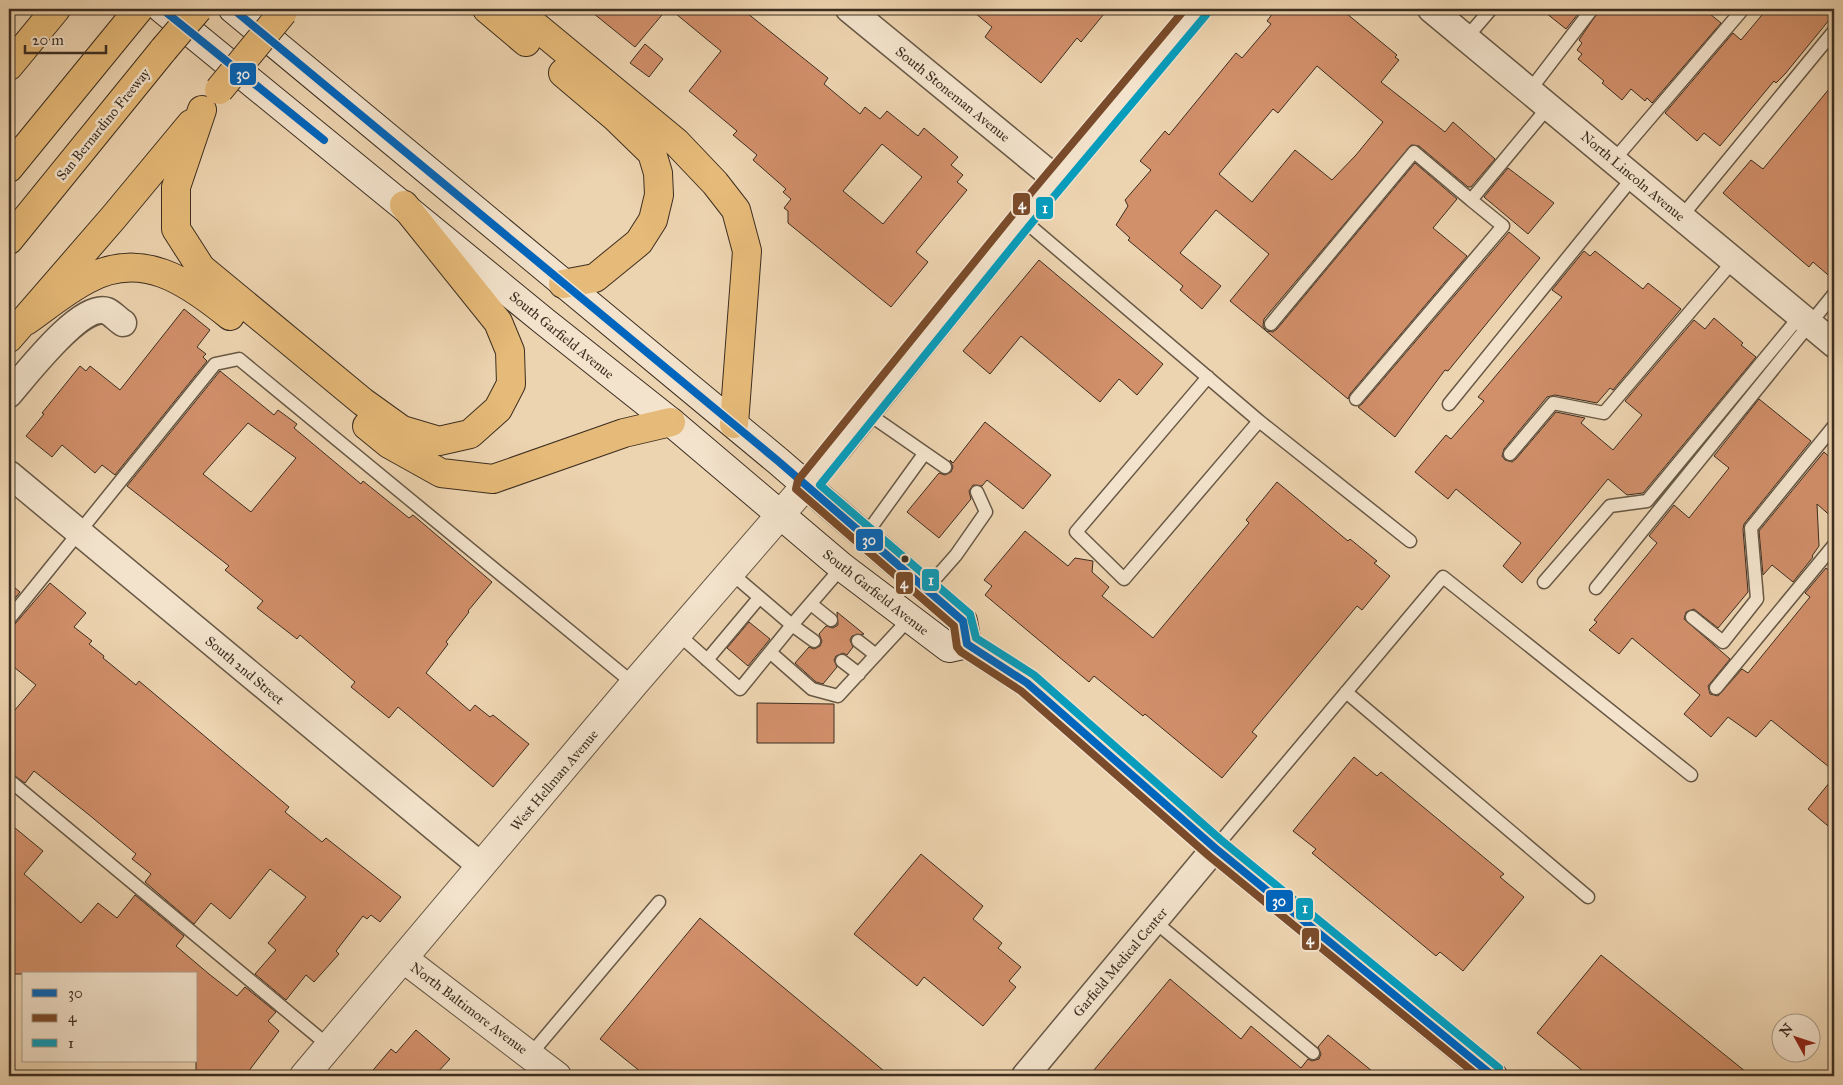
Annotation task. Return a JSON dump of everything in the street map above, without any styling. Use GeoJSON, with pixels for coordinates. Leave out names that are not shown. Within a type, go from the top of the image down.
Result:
{"type":"FeatureCollection","features":[{"type":"Feature","properties":{"kind":"highway"},"geometry":{"type":"LineString","coordinates":[[9,66],[56,9]]}},
{"type":"Feature","properties":{"kind":"highway","name":"San Bernardino Freeway"},"geometry":{"type":"LineString","coordinates":[[9,240],[198,9]]}},
{"type":"Feature","properties":{"kind":"highway"},"geometry":{"type":"LineString","coordinates":[[487,9],[615,117],[652,153],[658,173],[659,195],[653,220],[639,242],[595,278],[563,284]]}},
{"type":"Feature","properties":{"kind":"highway"},"geometry":{"type":"LineString","coordinates":[[515,9],[676,142],[716,183],[736,210],[747,251],[734,424]]}},
{"type":"Feature","properties":{"kind":"highway"},"geometry":{"type":"LineString","coordinates":[[17,330],[286,10]]}},
{"type":"Feature","properties":{"kind":"highway"},"geometry":{"type":"LineString","coordinates":[[9,168],[134,15]]}},
{"type":"Feature","properties":{"kind":"highway"},"geometry":{"type":"LineString","coordinates":[[211,100],[176,187],[176,230],[201,268],[363,402],[402,430],[439,441],[470,434],[498,409],[511,384],[510,351],[498,322],[404,205]]}},
{"type":"Feature","properties":{"kind":"highway"},"geometry":{"type":"LineString","coordinates":[[17,330],[86,279],[123,266],[162,271],[202,293],[389,444],[441,474],[493,479],[624,433],[671,422]]}},
{"type":"Feature","properties":{"kind":"main road","name":"South Garfield Avenue"},"geometry":{"type":"LineString","coordinates":[[162,9],[545,322],[671,422],[782,514],[842,567],[909,620],[949,648],[967,644]]}},
{"type":"Feature","properties":{"kind":"main road"},"geometry":{"type":"LineString","coordinates":[[233,9],[734,424],[963,621],[967,644],[1027,684],[1215,848],[1493,1076]]}},
{"type":"Feature","properties":{"kind":"main road","name":"West Hellman Avenue"},"geometry":{"type":"LineString","coordinates":[[304,1076],[568,766],[634,684],[806,486],[867,413],[1022,219],[1198,9]]}},
{"type":"Feature","properties":{"kind":"main road","name":"North Baltimore Avenue"},"geometry":{"type":"LineString","coordinates":[[404,959],[557,1076]]}},
{"type":"Feature","properties":{"kind":"street","name":"South Stoneman Avenue"},"geometry":{"type":"LineString","coordinates":[[849,9],[1056,179]]}},
{"type":"Feature","properties":{"kind":"street","name":"North Lincoln Avenue"},"geometry":{"type":"LineString","coordinates":[[1431,9],[1468,37],[1834,344]]}},
{"type":"Feature","properties":{"kind":"street"},"geometry":{"type":"LineString","coordinates":[[9,394],[78,319],[94,311],[107,311],[123,323]]}},
{"type":"Feature","properties":{"kind":"street","name":"South 2nd Street"},"geometry":{"type":"LineString","coordinates":[[9,474],[481,866]]}},
{"type":"Feature","properties":{"kind":"street","name":"Garfield Medical Center"},"geometry":{"type":"LineString","coordinates":[[1025,1076],[1215,848]]}},
{"type":"Feature","properties":{"kind":"lane"},"geometry":{"type":"LineString","coordinates":[[1468,37],[1491,9]]}},
{"type":"Feature","properties":{"kind":"lane"},"geometry":{"type":"LineString","coordinates":[[1471,200],[1540,98],[1592,9]]}},
{"type":"Feature","properties":{"kind":"lane"},"geometry":{"type":"LineString","coordinates":[[1449,404],[1743,9]]}},
{"type":"Feature","properties":{"kind":"lane"},"geometry":{"type":"LineString","coordinates":[[1682,216],[1834,31]]}},
{"type":"Feature","properties":{"kind":"lane"},"geometry":{"type":"LineString","coordinates":[[1271,324],[1414,152],[1503,226],[1356,399]]}},
{"type":"Feature","properties":{"kind":"lane"},"geometry":{"type":"LineString","coordinates":[[1022,219],[1259,421],[1410,541]]}},
{"type":"Feature","properties":{"kind":"lane"},"geometry":{"type":"LineString","coordinates":[[1510,454],[1553,403],[1604,413],[1734,260]]}},
{"type":"Feature","properties":{"kind":"lane"},"geometry":{"type":"LineString","coordinates":[[1544,582],[1610,506],[1647,501],[1805,320],[1834,294]]}},
{"type":"Feature","properties":{"kind":"lane"},"geometry":{"type":"LineString","coordinates":[[1596,588],[1805,320]]}},
{"type":"Feature","properties":{"kind":"lane"},"geometry":{"type":"LineString","coordinates":[[9,619],[215,364],[239,359],[634,684]]}},
{"type":"Feature","properties":{"kind":"lane"},"geometry":{"type":"LineString","coordinates":[[1208,377],[1076,532],[1124,579],[1259,421]]}},
{"type":"Feature","properties":{"kind":"lane"},"geometry":{"type":"LineString","coordinates":[[867,413],[944,466]]}},
{"type":"Feature","properties":{"kind":"lane"},"geometry":{"type":"LineString","coordinates":[[1692,617],[1723,642],[1758,599],[1751,528],[1834,426]]}},
{"type":"Feature","properties":{"kind":"lane"},"geometry":{"type":"LineString","coordinates":[[864,537],[924,454]]}},
{"type":"Feature","properties":{"kind":"lane"},"geometry":{"type":"LineString","coordinates":[[926,589],[956,555],[986,512],[977,492]]}},
{"type":"Feature","properties":{"kind":"lane"},"geometry":{"type":"LineString","coordinates":[[1716,688],[1834,545]]}},
{"type":"Feature","properties":{"kind":"lane"},"geometry":{"type":"LineString","coordinates":[[678,634],[740,689],[842,567]]}},
{"type":"Feature","properties":{"kind":"lane"},"geometry":{"type":"LineString","coordinates":[[731,573],[759,598],[814,641]]}},
{"type":"Feature","properties":{"kind":"lane"},"geometry":{"type":"LineString","coordinates":[[1215,848],[1443,577],[1691,775]]}},
{"type":"Feature","properties":{"kind":"lane"},"geometry":{"type":"LineString","coordinates":[[707,660],[759,598]]}},
{"type":"Feature","properties":{"kind":"lane"},"geometry":{"type":"LineString","coordinates":[[811,604],[831,620]]}},
{"type":"Feature","properties":{"kind":"lane"},"geometry":{"type":"LineString","coordinates":[[771,653],[812,689],[838,696],[909,620]]}},
{"type":"Feature","properties":{"kind":"lane"},"geometry":{"type":"LineString","coordinates":[[858,641],[876,655]]}},
{"type":"Feature","properties":{"kind":"lane"},"geometry":{"type":"LineString","coordinates":[[842,661],[859,674]]}},
{"type":"Feature","properties":{"kind":"lane"},"geometry":{"type":"LineString","coordinates":[[1346,692],[1588,897]]}},
{"type":"Feature","properties":{"kind":"lane"},"geometry":{"type":"LineString","coordinates":[[9,780],[329,1046]]}},
{"type":"Feature","properties":{"kind":"lane"},"geometry":{"type":"LineString","coordinates":[[530,1055],[659,902]]}},
{"type":"Feature","properties":{"kind":"lane"},"geometry":{"type":"LineString","coordinates":[[1154,921],[1313,1053]]}},
{"type":"Feature","properties":{"kind":"building"},"geometry":{"type":"Polygon","coordinates":[[[588,9],[667,9],[635,47],[588,9]]]}},
{"type":"Feature","properties":{"kind":"building"},"geometry":{"type":"Polygon","coordinates":[[[670,9],[742,9],[828,78],[824,84],[860,114],[865,107],[880,119],[887,111],[918,136],[924,128],[958,157],[951,165],[963,175],[957,182],[967,190],[916,252],[928,262],[891,307],[788,223],[788,211],[784,208],[791,199],[783,192],[786,189],[753,160],[757,155],[733,135],[737,131],[689,91],[721,51],[670,9]],[[882,144],[843,191],[883,224],[922,177],[882,144]]]}},
{"type":"Feature","properties":{"kind":"building"},"geometry":{"type":"Polygon","coordinates":[[[970,9],[1108,9],[1081,42],[1077,38],[1041,83],[985,37],[992,27],[970,9]]]}},
{"type":"Feature","properties":{"kind":"building"},"geometry":{"type":"Polygon","coordinates":[[[1276,9],[1341,9],[1397,55],[1395,57],[1399,60],[1381,82],[1445,132],[1453,122],[1495,159],[1471,187],[1468,187],[1419,146],[1411,145],[1264,319],[1263,326],[1266,331],[1230,301],[1269,254],[1216,210],[1180,253],[1221,286],[1202,309],[1180,290],[1183,286],[1128,240],[1130,238],[1116,225],[1128,206],[1125,200],[1151,170],[1140,161],[1165,131],[1169,135],[1236,53],[1242,58],[1271,24],[1267,21],[1276,9]],[[1317,66],[1278,113],[1273,109],[1219,174],[1252,202],[1295,150],[1332,180],[1356,155],[1383,122],[1317,66]]]}},
{"type":"Feature","properties":{"kind":"building"},"geometry":{"type":"Polygon","coordinates":[[[1541,9],[1582,9],[1566,29],[1541,9]]]}},
{"type":"Feature","properties":{"kind":"building"},"geometry":{"type":"Polygon","coordinates":[[[1600,9],[1704,9],[1721,23],[1652,103],[1647,98],[1645,101],[1631,89],[1622,100],[1602,83],[1604,81],[1578,59],[1582,54],[1577,50],[1582,43],[1579,40],[1600,9]]]}},
{"type":"Feature","properties":{"kind":"building"},"geometry":{"type":"Polygon","coordinates":[[[1767,9],[1834,9],[1834,14],[1785,74],[1776,83],[1774,81],[1720,146],[1704,133],[1697,141],[1665,113],[1733,33],[1741,40],[1767,9]]]}},
{"type":"Feature","properties":{"kind":"building"},"geometry":{"type":"Polygon","coordinates":[[[645,44],[663,59],[649,77],[630,63],[645,44]]]}},
{"type":"Feature","properties":{"kind":"building"},"geometry":{"type":"Polygon","coordinates":[[[1834,83],[1834,280],[1813,262],[1809,267],[1723,193],[1751,160],[1763,169],[1834,83]]]}},
{"type":"Feature","properties":{"kind":"building"},"geometry":{"type":"Polygon","coordinates":[[[1415,163],[1457,199],[1433,228],[1467,256],[1350,394],[1348,399],[1266,331],[1273,332],[1277,329],[1415,163]]]}},
{"type":"Feature","properties":{"kind":"building"},"geometry":{"type":"Polygon","coordinates":[[[1508,168],[1554,203],[1528,234],[1484,197],[1508,168]]]}},
{"type":"Feature","properties":{"kind":"building"},"geometry":{"type":"Polygon","coordinates":[[[1509,232],[1540,258],[1448,371],[1445,370],[1395,437],[1358,407],[1509,232]]]}},
{"type":"Feature","properties":{"kind":"building"},"geometry":{"type":"Polygon","coordinates":[[[1584,251],[1590,256],[1595,251],[1643,289],[1648,283],[1681,309],[1613,390],[1610,388],[1597,403],[1555,395],[1547,397],[1504,449],[1502,456],[1505,460],[1512,462],[1516,459],[1556,412],[1585,418],[1581,423],[1613,450],[1642,415],[1625,401],[1694,320],[1705,329],[1714,318],[1756,357],[1643,493],[1627,495],[1608,479],[1522,583],[1503,566],[1521,543],[1456,489],[1448,499],[1415,472],[1446,435],[1451,439],[1484,401],[1478,397],[1562,297],[1552,290],[1584,251]]]}},
{"type":"Feature","properties":{"kind":"building"},"geometry":{"type":"Polygon","coordinates":[[[1039,260],[1163,364],[1137,395],[1119,379],[1100,402],[1021,336],[990,374],[963,351],[1039,260]]]}},
{"type":"Feature","properties":{"kind":"building"},"geometry":{"type":"Polygon","coordinates":[[[184,309],[210,330],[197,347],[206,354],[203,357],[207,361],[115,475],[102,465],[95,473],[62,445],[52,457],[26,436],[80,366],[86,371],[90,366],[120,390],[184,309]]]}},
{"type":"Feature","properties":{"kind":"building"},"geometry":{"type":"Polygon","coordinates":[[[220,371],[274,415],[278,410],[297,424],[294,428],[361,484],[363,481],[409,518],[413,515],[492,582],[468,611],[446,642],[448,644],[426,673],[470,711],[475,705],[490,717],[493,715],[529,744],[493,787],[398,707],[389,718],[351,687],[355,682],[300,635],[297,639],[257,608],[263,601],[225,570],[229,566],[127,486],[220,371]],[[248,423],[203,474],[251,512],[296,458],[248,423]]]}},
{"type":"Feature","properties":{"kind":"building"},"geometry":{"type":"Polygon","coordinates":[[[1759,399],[1811,441],[1744,524],[1748,592],[1718,628],[1694,609],[1686,612],[1684,619],[1730,659],[1708,686],[1710,694],[1718,696],[1742,669],[1748,673],[1810,597],[1805,593],[1826,568],[1831,572],[1834,567],[1834,771],[1771,720],[1756,737],[1728,717],[1711,737],[1684,714],[1700,695],[1632,638],[1619,654],[1589,630],[1597,622],[1594,620],[1657,543],[1649,536],[1674,505],[1689,518],[1729,468],[1714,456],[1759,399]]]}},
{"type":"Feature","properties":{"kind":"building"},"geometry":{"type":"Polygon","coordinates":[[[985,422],[1051,475],[1023,509],[987,480],[982,486],[973,485],[969,491],[971,499],[939,538],[907,512],[939,473],[945,475],[951,472],[953,467],[950,460],[953,463],[985,422]]]}},
{"type":"Feature","properties":{"kind":"building"},"geometry":{"type":"Polygon","coordinates":[[[1824,452],[1834,461],[1834,519],[1817,504],[1819,546],[1813,557],[1793,582],[1772,565],[1763,575],[1759,531],[1824,452]]]}},
{"type":"Feature","properties":{"kind":"building"},"geometry":{"type":"Polygon","coordinates":[[[1277,482],[1348,541],[1350,539],[1377,561],[1374,563],[1390,576],[1362,610],[1357,606],[1252,732],[1257,736],[1222,778],[1145,714],[1143,716],[1094,676],[1089,682],[985,595],[992,586],[984,580],[1025,531],[1068,566],[1075,558],[1093,561],[1092,572],[1109,587],[1102,596],[1153,638],[1249,523],[1246,520],[1277,482]]]}},
{"type":"Feature","properties":{"kind":"building"},"geometry":{"type":"Polygon","coordinates":[[[9,583],[20,592],[9,606],[9,583]]]}},
{"type":"Feature","properties":{"kind":"building"},"geometry":{"type":"Polygon","coordinates":[[[50,583],[86,613],[74,627],[92,641],[89,644],[104,656],[103,658],[136,685],[139,681],[289,807],[285,812],[322,842],[326,838],[401,897],[380,922],[371,915],[367,919],[363,916],[336,951],[339,954],[314,982],[306,975],[286,1000],[255,974],[276,950],[268,943],[306,897],[270,869],[230,919],[211,903],[194,924],[145,882],[151,874],[132,859],[136,854],[88,814],[34,771],[25,783],[9,772],[9,717],[36,685],[9,663],[9,627],[15,624],[50,583]]]}},
{"type":"Feature","properties":{"kind":"building"},"geometry":{"type":"Polygon","coordinates":[[[837,612],[864,634],[852,636],[850,640],[853,647],[847,655],[843,653],[836,656],[834,660],[837,667],[823,684],[816,682],[795,663],[809,647],[814,649],[820,646],[822,641],[819,634],[826,626],[833,628],[838,625],[837,612]]]}},
{"type":"Feature","properties":{"kind":"building"},"geometry":{"type":"Polygon","coordinates":[[[749,622],[770,639],[748,666],[727,648],[749,622]]]}},
{"type":"Feature","properties":{"kind":"building"},"geometry":{"type":"Polygon","coordinates":[[[757,703],[834,704],[834,743],[757,743],[757,703]]]}},
{"type":"Feature","properties":{"kind":"building"},"geometry":{"type":"Polygon","coordinates":[[[1354,757],[1377,776],[1381,772],[1504,874],[1500,877],[1524,897],[1463,971],[1440,952],[1436,956],[1312,853],[1316,849],[1293,831],[1354,757]]]}},
{"type":"Feature","properties":{"kind":"building"},"geometry":{"type":"Polygon","coordinates":[[[1834,777],[1834,831],[1808,809],[1834,777]]]}},
{"type":"Feature","properties":{"kind":"building"},"geometry":{"type":"Polygon","coordinates":[[[9,823],[43,851],[24,874],[81,923],[98,903],[117,918],[135,895],[184,936],[176,946],[209,974],[237,996],[245,987],[276,1012],[268,1021],[279,1031],[245,1076],[196,1076],[196,1062],[198,1062],[198,972],[22,972],[22,974],[9,974],[9,823]]]}},
{"type":"Feature","properties":{"kind":"building"},"geometry":{"type":"Polygon","coordinates":[[[921,854],[983,906],[973,919],[1002,943],[998,948],[1021,967],[1009,981],[1016,987],[983,1026],[924,977],[917,986],[854,934],[921,854]]]}},
{"type":"Feature","properties":{"kind":"building"},"geometry":{"type":"Polygon","coordinates":[[[700,918],[890,1076],[646,1076],[600,1039],[700,918]]]}},
{"type":"Feature","properties":{"kind":"building"},"geometry":{"type":"Polygon","coordinates":[[[1601,955],[1751,1076],[1589,1076],[1537,1033],[1601,955]]]}},
{"type":"Feature","properties":{"kind":"building"},"geometry":{"type":"Polygon","coordinates":[[[1170,979],[1241,1039],[1251,1026],[1301,1068],[1308,1059],[1312,1061],[1319,1059],[1321,1054],[1318,1047],[1328,1035],[1378,1076],[1089,1076],[1170,979]]]}},
{"type":"Feature","properties":{"kind":"building"},"geometry":{"type":"Polygon","coordinates":[[[416,1030],[450,1059],[434,1076],[368,1076],[391,1049],[396,1053],[416,1030]]]}},
{"type":"Feature","properties":{"kind":"transit line","name":"30"},"geometry":{"type":"LineString","coordinates":[[162,9],[324,140]]}},
{"type":"Feature","properties":{"kind":"transit line","name":"30"},"geometry":{"type":"LineString","coordinates":[[233,9],[778,461],[963,621],[967,644],[1027,683],[1215,848],[1493,1076]]}},
{"type":"Feature","properties":{"kind":"transit line","name":"4"},"geometry":{"type":"LineString","coordinates":[[1185,9],[1014,213],[798,480],[796,489],[954,626],[957,647],[961,652],[1021,691],[1209,856],[1478,1076]]}},
{"type":"Feature","properties":{"kind":"transit line","name":"1"},"geometry":{"type":"LineString","coordinates":[[1206,15],[1030,225],[820,485],[970,614],[976,638],[1034,675],[1221,840],[1499,1068]]}}]}
